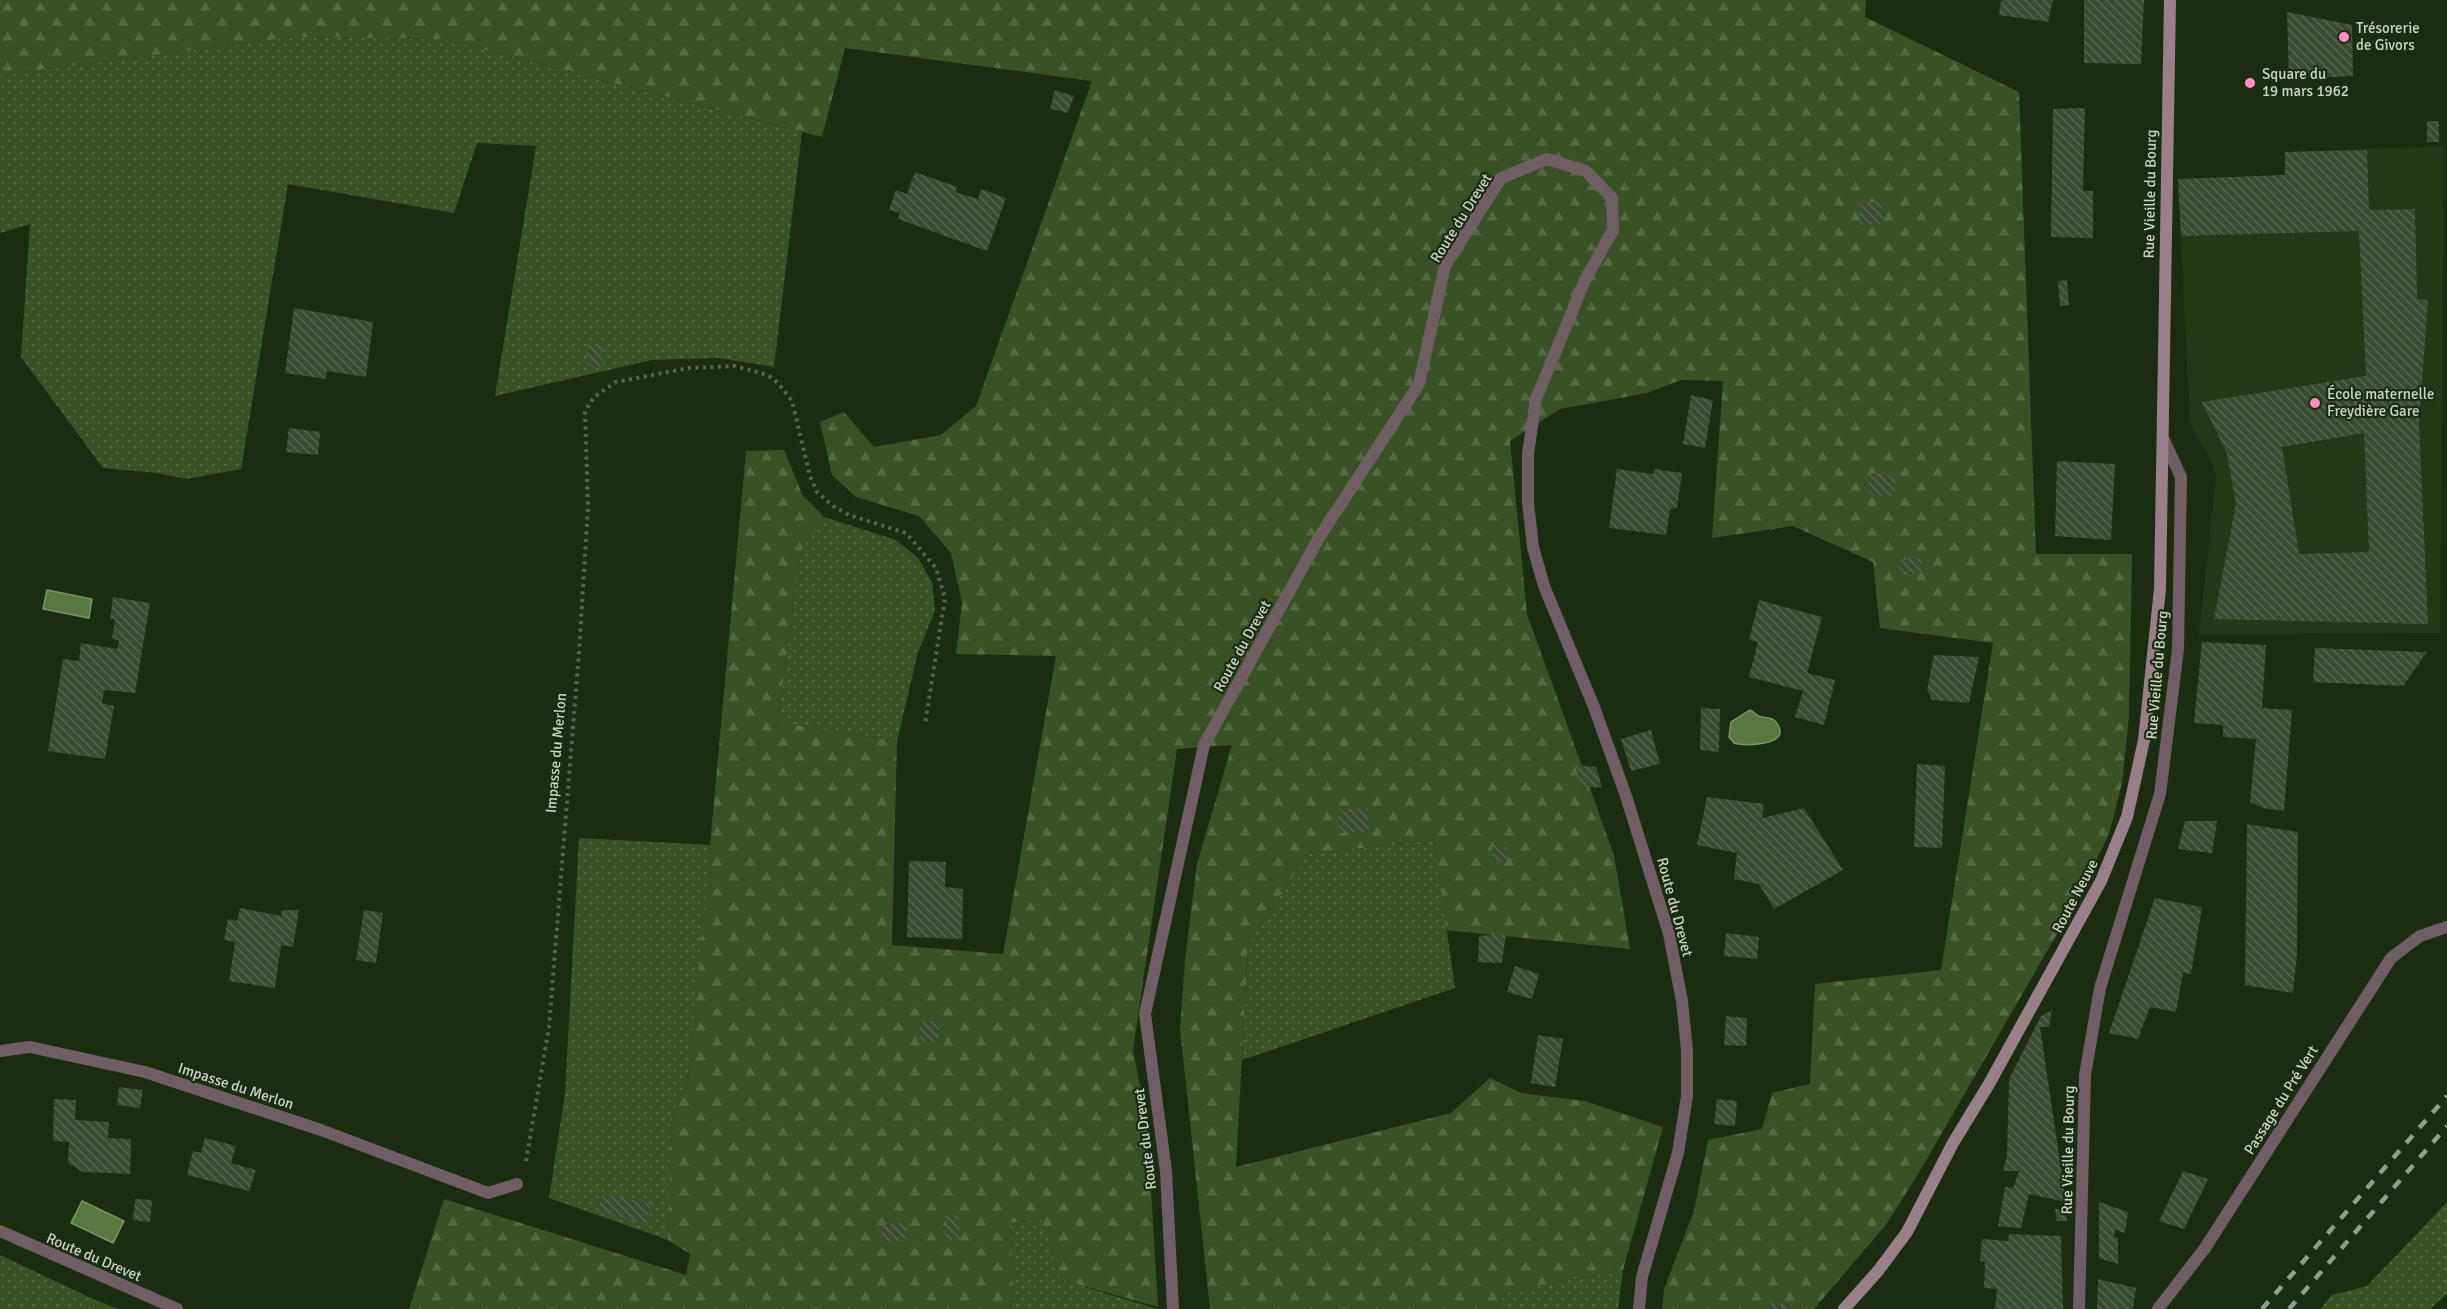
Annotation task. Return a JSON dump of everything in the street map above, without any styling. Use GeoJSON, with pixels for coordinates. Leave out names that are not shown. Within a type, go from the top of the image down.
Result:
{"type":"FeatureCollection","features":[{"type":"Feature","properties":{"kind":"street","name":"Rue Vieille du Bourg"},"geometry":{"type":"LineString","coordinates":[[2079,1309],[2085,1075],[2100,988],[2160,794],[2178,649],[2181,477],[2164,440],[2165,149],[2170,0]]}},
{"type":"Feature","properties":{"kind":"street","name":"Route du Drevet"},"geometry":{"type":"LineString","coordinates":[[1173,1309],[1166,1171],[1145,1014],[1204,745],[1320,536],[1419,384],[1445,266],[1501,178],[1547,159],[1586,171],[1612,198],[1613,230],[1585,280],[1536,399],[1528,454],[1528,503],[1533,547],[1544,586],[1594,707],[1622,785],[1669,934],[1682,1001],[1687,1050],[1687,1096],[1678,1153],[1642,1277],[1640,1309]]}},
{"type":"Feature","properties":{"kind":"street","name":"Route Neuve"},"geometry":{"type":"LineString","coordinates":[[1844,1309],[1878,1271],[1907,1232],[1953,1143],[1989,1084],[2101,881],[2117,846],[2127,817],[2144,740],[2160,589],[2164,440]]}},
{"type":"Feature","properties":{"kind":"street","name":"Passage du Pré Vert"},"geometry":{"type":"LineString","coordinates":[[2158,1309],[2205,1248],[2391,958],[2420,936],[2447,927]]}},
{"type":"Feature","properties":{"kind":"street","name":"Impasse du Merlon"},"geometry":{"type":"LineString","coordinates":[[0,1051],[30,1047],[144,1072],[321,1130],[488,1193],[517,1184]]}},
{"type":"Feature","properties":{"kind":"street","name":"Route du Drevet"},"geometry":{"type":"LineString","coordinates":[[0,1231],[177,1309]]}},
{"type":"Feature","properties":{"kind":"path","name":"Impasse du Merlon"},"geometry":{"type":"LineString","coordinates":[[517,1184],[528,1157],[549,1027],[579,652],[588,507],[585,411],[594,397],[616,382],[689,368],[735,366],[768,375],[778,383],[792,401],[810,476],[817,492],[833,506],[849,515],[906,534],[936,568],[945,598],[925,724]]}},
{"type":"Feature","properties":{"kind":"shaded area","name":"École maternelle Freydière Gare"},"geometry":{"type":"Polygon","coordinates":[[[2444,146],[2440,633],[2199,634],[2216,476],[2211,460],[2194,431],[2190,419],[2178,179],[2285,175],[2285,152],[2444,146]]]}},
{"type":"Feature","properties":{"kind":"shaded area"},"geometry":{"type":"Polygon","coordinates":[[[47,590],[92,599],[89,618],[43,609],[47,590]]]}},
{"type":"Feature","properties":{"kind":"shaded area"},"geometry":{"type":"Polygon","coordinates":[[[1750,710],[1759,716],[1775,721],[1780,729],[1779,735],[1774,740],[1748,745],[1734,743],[1729,737],[1731,722],[1750,710]]]}},
{"type":"Feature","properties":{"kind":"shaded area"},"geometry":{"type":"Polygon","coordinates":[[[82,1201],[124,1221],[113,1243],[71,1223],[82,1201]]]}},
{"type":"Feature","properties":{"kind":"green space"},"geometry":{"type":"Polygon","coordinates":[[[0,0],[1866,0],[1865,17],[2019,92],[2036,554],[2132,554],[2129,717],[2122,783],[2109,834],[2079,896],[1917,1176],[1885,1226],[1814,1309],[1662,1309],[1664,1289],[1694,1211],[1708,1140],[1762,1129],[1772,1093],[1810,1084],[1815,984],[1941,970],[1993,643],[1880,628],[1873,562],[1793,526],[1712,538],[1723,381],[1681,380],[1647,393],[1560,409],[1510,441],[1527,614],[1614,855],[1630,949],[1446,930],[1434,840],[1308,854],[1248,944],[1236,1167],[1451,1113],[1490,1078],[1521,1093],[1585,1101],[1663,1127],[1623,1270],[1506,1292],[1497,1309],[1210,1309],[1180,1028],[1185,960],[1197,864],[1232,745],[1177,749],[1133,1050],[1147,1122],[1158,1307],[1061,1280],[1041,1219],[1010,1223],[1013,1293],[1010,1309],[409,1309],[444,1199],[686,1275],[690,1254],[668,1240],[671,1119],[689,1075],[746,451],[784,450],[803,496],[824,517],[800,551],[778,722],[897,741],[892,945],[1003,954],[1056,656],[956,654],[962,603],[951,553],[919,516],[856,497],[832,475],[820,422],[844,412],[874,447],[941,435],[976,406],[1092,81],[845,48],[822,137],[443,39],[295,37],[0,75],[0,0]]]}},
{"type":"Feature","properties":{"kind":"green space"},"geometry":{"type":"Polygon","coordinates":[[[295,37],[443,39],[802,132],[774,367],[719,358],[652,360],[495,396],[536,146],[477,143],[454,213],[288,184],[241,469],[186,479],[157,473],[103,468],[21,357],[30,224],[0,233],[0,75],[295,37]]]}},
{"type":"Feature","properties":{"kind":"green space"},"geometry":{"type":"Polygon","coordinates":[[[824,517],[896,540],[918,558],[932,582],[935,611],[918,652],[897,741],[778,722],[800,551],[824,517]]]}},
{"type":"Feature","properties":{"kind":"green space"},"geometry":{"type":"Polygon","coordinates":[[[579,838],[711,845],[689,1075],[671,1119],[668,1240],[549,1198],[565,1094],[579,838]]]}},
{"type":"Feature","properties":{"kind":"green space"},"geometry":{"type":"Polygon","coordinates":[[[1434,840],[1455,988],[1242,1060],[1248,944],[1308,854],[1434,840]]]}},
{"type":"Feature","properties":{"kind":"green space"},"geometry":{"type":"Polygon","coordinates":[[[2447,1202],[2447,1294],[2430,1309],[2320,1309],[2332,1295],[2367,1286],[2447,1202]]]}},
{"type":"Feature","properties":{"kind":"green space"},"geometry":{"type":"Polygon","coordinates":[[[1042,1219],[1061,1280],[1158,1309],[1010,1309],[1013,1293],[1010,1223],[1042,1219]]]}},
{"type":"Feature","properties":{"kind":"green space"},"geometry":{"type":"Polygon","coordinates":[[[0,1255],[91,1298],[79,1309],[0,1309],[0,1255]]]}},
{"type":"Feature","properties":{"kind":"green space"},"geometry":{"type":"Polygon","coordinates":[[[1623,1270],[1618,1309],[1497,1309],[1506,1292],[1623,1270]]]}},
{"type":"Feature","properties":{"kind":"green space"},"geometry":{"type":"Polygon","coordinates":[[[91,1298],[118,1309],[79,1309],[91,1298]]]}},
{"type":"Feature","properties":{"kind":"building"},"geometry":{"type":"Polygon","coordinates":[[[2001,0],[2053,0],[2048,22],[1999,15],[2001,0]]]}},
{"type":"Feature","properties":{"kind":"building"},"geometry":{"type":"Polygon","coordinates":[[[2084,0],[2144,0],[2141,64],[2084,63],[2084,0]]]}},
{"type":"Feature","properties":{"kind":"building"},"geometry":{"type":"Polygon","coordinates":[[[2287,12],[2352,25],[2353,76],[2289,79],[2287,12]]]}},
{"type":"Feature","properties":{"kind":"building"},"geometry":{"type":"Polygon","coordinates":[[[1055,90],[1074,96],[1068,113],[1050,109],[1055,90]]]}},
{"type":"Feature","properties":{"kind":"building"},"geometry":{"type":"Polygon","coordinates":[[[2085,108],[2083,191],[2093,191],[2093,238],[2051,237],[2053,109],[2085,108]]]}},
{"type":"Feature","properties":{"kind":"building"},"geometry":{"type":"Polygon","coordinates":[[[2427,121],[2439,121],[2439,142],[2427,142],[2427,121]]]}},
{"type":"Feature","properties":{"kind":"building"},"geometry":{"type":"Polygon","coordinates":[[[2367,150],[2369,210],[2415,209],[2417,299],[2428,300],[2419,423],[2428,624],[2214,619],[2236,504],[2227,454],[2202,402],[2366,376],[2359,231],[2181,236],[2178,179],[2285,175],[2285,152],[2367,150]],[[2364,433],[2282,447],[2299,554],[2369,552],[2364,433]]]}},
{"type":"Feature","properties":{"kind":"building"},"geometry":{"type":"Polygon","coordinates":[[[915,172],[958,187],[955,192],[978,199],[981,189],[1006,198],[987,251],[898,219],[900,213],[889,210],[896,190],[907,194],[915,172]]]}},
{"type":"Feature","properties":{"kind":"building"},"geometry":{"type":"Polygon","coordinates":[[[1881,201],[1884,222],[1861,225],[1859,204],[1881,201]]]}},
{"type":"Feature","properties":{"kind":"building"},"geometry":{"type":"Polygon","coordinates":[[[2067,280],[2069,305],[2060,306],[2058,281],[2067,280]]]}},
{"type":"Feature","properties":{"kind":"building"},"geometry":{"type":"Polygon","coordinates":[[[294,308],[373,322],[366,377],[327,371],[326,379],[285,373],[294,308]]]}},
{"type":"Feature","properties":{"kind":"building"},"geometry":{"type":"Polygon","coordinates":[[[587,345],[603,346],[603,367],[588,366],[587,345]]]}},
{"type":"Feature","properties":{"kind":"building"},"geometry":{"type":"Polygon","coordinates":[[[1691,395],[1713,400],[1705,448],[1683,444],[1691,395]]]}},
{"type":"Feature","properties":{"kind":"building"},"geometry":{"type":"Polygon","coordinates":[[[289,428],[320,432],[318,455],[286,452],[289,428]]]}},
{"type":"Feature","properties":{"kind":"building"},"geometry":{"type":"Polygon","coordinates":[[[2057,461],[2115,464],[2111,540],[2055,536],[2057,461]]]}},
{"type":"Feature","properties":{"kind":"building"},"geometry":{"type":"Polygon","coordinates":[[[1617,469],[1653,474],[1655,469],[1682,473],[1677,508],[1670,509],[1666,535],[1609,528],[1617,469]]]}},
{"type":"Feature","properties":{"kind":"building"},"geometry":{"type":"Polygon","coordinates":[[[1869,473],[1896,475],[1894,496],[1868,494],[1869,473]]]}},
{"type":"Feature","properties":{"kind":"building"},"geometry":{"type":"Polygon","coordinates":[[[1921,556],[1924,571],[1902,576],[1898,561],[1921,556]]]}},
{"type":"Feature","properties":{"kind":"building"},"geometry":{"type":"Polygon","coordinates":[[[113,597],[150,603],[135,693],[104,690],[102,703],[114,706],[105,759],[48,751],[63,659],[79,661],[81,643],[117,649],[119,640],[112,639],[115,619],[110,619],[113,597]]]}},
{"type":"Feature","properties":{"kind":"building"},"geometry":{"type":"Polygon","coordinates":[[[1759,600],[1822,617],[1807,673],[1835,680],[1824,725],[1795,717],[1803,691],[1749,677],[1758,642],[1749,640],[1759,600]]]}},
{"type":"Feature","properties":{"kind":"building"},"geometry":{"type":"Polygon","coordinates":[[[2202,642],[2266,645],[2262,708],[2292,710],[2284,811],[2263,808],[2250,802],[2256,739],[2223,737],[2223,725],[2194,723],[2202,642]]]}},
{"type":"Feature","properties":{"kind":"building"},"geometry":{"type":"Polygon","coordinates":[[[2315,648],[2427,652],[2403,686],[2313,682],[2315,648]]]}},
{"type":"Feature","properties":{"kind":"building"},"geometry":{"type":"Polygon","coordinates":[[[1934,655],[1979,657],[1969,703],[1932,700],[1927,690],[1934,655]]]}},
{"type":"Feature","properties":{"kind":"building"},"geometry":{"type":"Polygon","coordinates":[[[1701,708],[1720,709],[1719,752],[1700,750],[1701,708]]]}},
{"type":"Feature","properties":{"kind":"building"},"geometry":{"type":"Polygon","coordinates":[[[1651,730],[1660,764],[1631,771],[1621,739],[1651,730]]]}},
{"type":"Feature","properties":{"kind":"building"},"geometry":{"type":"Polygon","coordinates":[[[1917,764],[1945,766],[1942,848],[1914,847],[1917,764]]]}},
{"type":"Feature","properties":{"kind":"building"},"geometry":{"type":"Polygon","coordinates":[[[1575,765],[1596,767],[1602,787],[1581,788],[1575,765]]]}},
{"type":"Feature","properties":{"kind":"building"},"geometry":{"type":"Polygon","coordinates":[[[1707,797],[1764,804],[1762,818],[1804,808],[1843,870],[1774,909],[1759,884],[1734,879],[1737,853],[1697,845],[1707,797]]]}},
{"type":"Feature","properties":{"kind":"building"},"geometry":{"type":"Polygon","coordinates":[[[1338,809],[1368,809],[1369,832],[1339,833],[1338,809]]]}},
{"type":"Feature","properties":{"kind":"building"},"geometry":{"type":"Polygon","coordinates":[[[2185,821],[2217,821],[2212,853],[2178,849],[2185,821]]]}},
{"type":"Feature","properties":{"kind":"building"},"geometry":{"type":"Polygon","coordinates":[[[2247,824],[2298,832],[2297,954],[2293,993],[2245,985],[2247,824]]]}},
{"type":"Feature","properties":{"kind":"building"},"geometry":{"type":"Polygon","coordinates":[[[1492,847],[1507,847],[1507,862],[1492,862],[1492,847]]]}},
{"type":"Feature","properties":{"kind":"building"},"geometry":{"type":"Polygon","coordinates":[[[909,861],[946,862],[945,887],[963,889],[962,939],[907,937],[909,861]]]}},
{"type":"Feature","properties":{"kind":"building"},"geometry":{"type":"Polygon","coordinates":[[[2155,898],[2202,907],[2191,974],[2183,973],[2176,1012],[2150,1007],[2138,1039],[2109,1033],[2155,898]]]}},
{"type":"Feature","properties":{"kind":"building"},"geometry":{"type":"Polygon","coordinates":[[[240,908],[281,916],[282,910],[299,910],[293,947],[281,945],[275,988],[229,981],[235,942],[224,940],[228,919],[237,921],[240,908]]]}},
{"type":"Feature","properties":{"kind":"building"},"geometry":{"type":"Polygon","coordinates":[[[364,910],[383,913],[376,963],[356,960],[364,910]]]}},
{"type":"Feature","properties":{"kind":"building"},"geometry":{"type":"Polygon","coordinates":[[[1726,933],[1759,937],[1757,959],[1724,956],[1726,933]]]}},
{"type":"Feature","properties":{"kind":"building"},"geometry":{"type":"Polygon","coordinates":[[[1506,934],[1502,963],[1478,962],[1479,936],[1506,934]]]}},
{"type":"Feature","properties":{"kind":"building"},"geometry":{"type":"Polygon","coordinates":[[[1515,966],[1539,974],[1532,999],[1507,992],[1515,966]]]}},
{"type":"Feature","properties":{"kind":"building"},"geometry":{"type":"Polygon","coordinates":[[[2052,1010],[2049,1027],[2040,1027],[2066,1202],[2029,1194],[2021,1228],[1998,1226],[2005,1187],[2013,1188],[2019,1171],[2003,1171],[2007,1156],[2009,1079],[2041,1016],[2052,1010]]]}},
{"type":"Feature","properties":{"kind":"building"},"geometry":{"type":"Polygon","coordinates":[[[1726,1016],[1747,1018],[1746,1046],[1724,1045],[1726,1016]]]}},
{"type":"Feature","properties":{"kind":"building"},"geometry":{"type":"Polygon","coordinates":[[[920,1021],[939,1021],[939,1042],[921,1043],[920,1021]]]}},
{"type":"Feature","properties":{"kind":"building"},"geometry":{"type":"Polygon","coordinates":[[[1538,1035],[1563,1039],[1555,1087],[1531,1083],[1538,1035]]]}},
{"type":"Feature","properties":{"kind":"building"},"geometry":{"type":"Polygon","coordinates":[[[119,1087],[143,1090],[140,1108],[117,1105],[119,1087]]]}},
{"type":"Feature","properties":{"kind":"building"},"geometry":{"type":"Polygon","coordinates":[[[54,1099],[76,1100],[75,1120],[109,1122],[108,1138],[131,1139],[130,1174],[83,1172],[68,1163],[69,1142],[53,1141],[54,1099]]]}},
{"type":"Feature","properties":{"kind":"building"},"geometry":{"type":"Polygon","coordinates":[[[1717,1099],[1737,1101],[1735,1126],[1714,1124],[1717,1099]]]}},
{"type":"Feature","properties":{"kind":"building"},"geometry":{"type":"Polygon","coordinates":[[[205,1138],[236,1146],[231,1163],[256,1170],[249,1191],[187,1175],[193,1151],[201,1153],[205,1138]]]}},
{"type":"Feature","properties":{"kind":"building"},"geometry":{"type":"Polygon","coordinates":[[[2183,1171],[2208,1179],[2184,1229],[2159,1221],[2183,1171]]]}},
{"type":"Feature","properties":{"kind":"building"},"geometry":{"type":"Polygon","coordinates":[[[603,1193],[650,1204],[646,1224],[598,1211],[603,1193]]]}},
{"type":"Feature","properties":{"kind":"building"},"geometry":{"type":"Polygon","coordinates":[[[135,1199],[152,1200],[150,1222],[133,1220],[135,1199]]]}},
{"type":"Feature","properties":{"kind":"building"},"geometry":{"type":"Polygon","coordinates":[[[2099,1202],[2128,1212],[2125,1233],[2115,1230],[2114,1237],[2118,1238],[2118,1264],[2099,1258],[2099,1202]]]}},
{"type":"Feature","properties":{"kind":"building"},"geometry":{"type":"Polygon","coordinates":[[[2055,1209],[2066,1209],[2067,1221],[2057,1221],[2055,1209]]]}},
{"type":"Feature","properties":{"kind":"building"},"geometry":{"type":"Polygon","coordinates":[[[958,1215],[960,1239],[947,1240],[946,1216],[958,1215]]]}},
{"type":"Feature","properties":{"kind":"building"},"geometry":{"type":"Polygon","coordinates":[[[905,1222],[908,1239],[883,1243],[881,1225],[905,1222]]]}},
{"type":"Feature","properties":{"kind":"building"},"geometry":{"type":"Polygon","coordinates":[[[2009,1234],[2061,1236],[2063,1309],[1995,1309],[1997,1289],[1984,1288],[1985,1262],[1980,1261],[1982,1239],[2008,1241],[2009,1234]]]}},
{"type":"Feature","properties":{"kind":"building"},"geometry":{"type":"Polygon","coordinates":[[[2098,1279],[2136,1288],[2133,1309],[2097,1309],[2098,1279]]]}},
{"type":"Feature","properties":{"kind":"building"},"geometry":{"type":"Polygon","coordinates":[[[1770,1302],[1792,1305],[1791,1309],[1769,1309],[1770,1302]]]}},
{"type":"Feature","properties":{"kind":"railway"},"geometry":{"type":"LineString","coordinates":[[2262,1309],[2447,1096]]}},
{"type":"Feature","properties":{"kind":"railway"},"geometry":{"type":"LineString","coordinates":[[2289,1309],[2447,1126]]}},
{"type":"Feature","properties":{"kind":"place","name":"Trésorerie de Givors"},"geometry":{"type":"Point","coordinates":[2344,37]}},
{"type":"Feature","properties":{"kind":"place","name":"Square du 19 mars 1962"},"geometry":{"type":"Point","coordinates":[2250,83]}},
{"type":"Feature","properties":{"kind":"place","name":"École maternelle Freydière Gare"},"geometry":{"type":"Point","coordinates":[2315,403]}}]}
